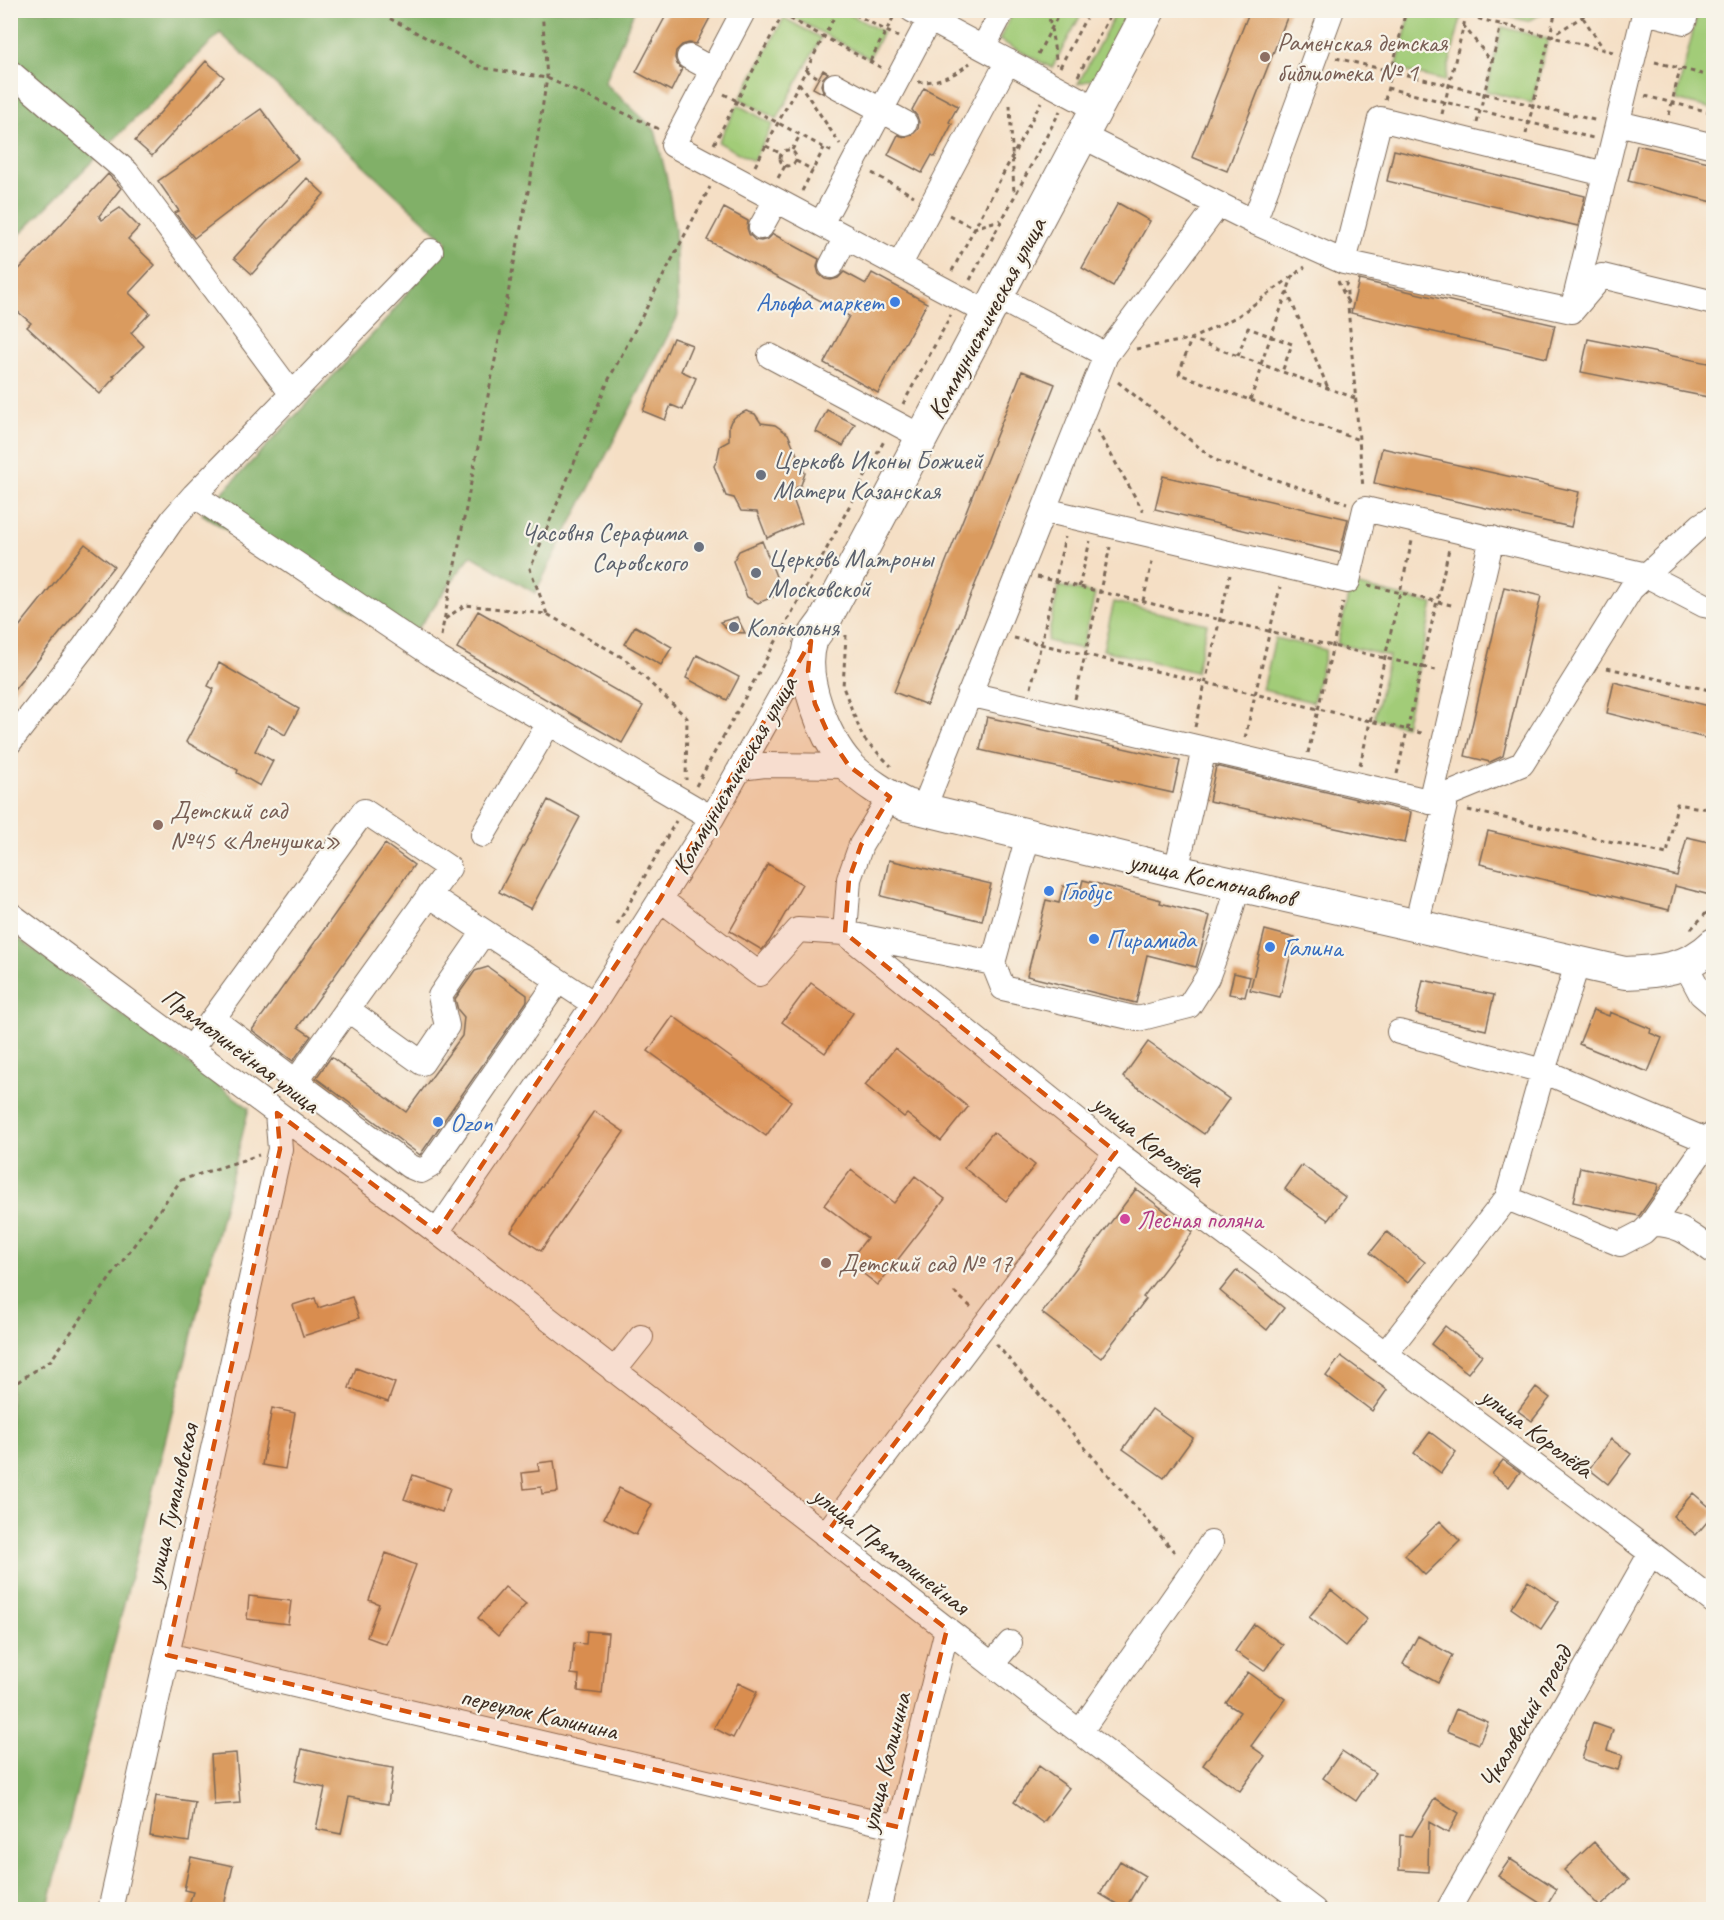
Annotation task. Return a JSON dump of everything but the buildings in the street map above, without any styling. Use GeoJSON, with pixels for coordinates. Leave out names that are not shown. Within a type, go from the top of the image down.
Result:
{"type":"FeatureCollection","features":[{"type":"Feature","properties":{"kind":"main road","name":"Коммунистическая улица"},"geometry":{"type":"LineString","coordinates":[[811,641],[829,612],[1149,10]]}},
{"type":"Feature","properties":{"kind":"main road","name":"улица Космонавтов"},"geometry":{"type":"LineString","coordinates":[[811,641],[808,671],[815,704],[830,738],[849,766],[892,784],[923,810],[1176,872],[1625,973],[1674,969],[1685,964],[1702,955],[1702,937]]}},
{"type":"Feature","properties":{"kind":"street"},"geometry":{"type":"LineString","coordinates":[[744,10],[673,144],[942,289],[992,305],[1106,355]]}},
{"type":"Feature","properties":{"kind":"street"},"geometry":{"type":"LineString","coordinates":[[983,48],[1003,10]]}},
{"type":"Feature","properties":{"kind":"street"},"geometry":{"type":"LineString","coordinates":[[1254,222],[1332,10]]}},
{"type":"Feature","properties":{"kind":"street"},"geometry":{"type":"LineString","coordinates":[[1572,311],[1645,11],[1684,22],[1687,10]]}},
{"type":"Feature","properties":{"kind":"street"},"geometry":{"type":"LineString","coordinates":[[821,224],[915,47],[921,15],[1097,109]]}},
{"type":"Feature","properties":{"kind":"street"},"geometry":{"type":"LineString","coordinates":[[689,57],[713,70]]}},
{"type":"Feature","properties":{"kind":"street"},"geometry":{"type":"LineString","coordinates":[[899,266],[1018,67]]}},
{"type":"Feature","properties":{"kind":"street"},"geometry":{"type":"LineString","coordinates":[[10,72],[127,172],[292,394]]}},
{"type":"Feature","properties":{"kind":"street"},"geometry":{"type":"LineString","coordinates":[[827,81],[905,123]]}},
{"type":"Feature","properties":{"kind":"street"},"geometry":{"type":"LineString","coordinates":[[1335,258],[1380,119],[1605,174]]}},
{"type":"Feature","properties":{"kind":"street"},"geometry":{"type":"LineString","coordinates":[[1616,131],[1665,134],[1713,146]]}},
{"type":"Feature","properties":{"kind":"street"},"geometry":{"type":"LineString","coordinates":[[1082,136],[1218,205],[1335,258],[1572,311]]}},
{"type":"Feature","properties":{"kind":"street"},"geometry":{"type":"LineString","coordinates":[[761,227],[784,204]]}},
{"type":"Feature","properties":{"kind":"street"},"geometry":{"type":"LineString","coordinates":[[923,810],[1106,355],[1218,205]]}},
{"type":"Feature","properties":{"kind":"street"},"geometry":{"type":"LineString","coordinates":[[831,266],[846,237]]}},
{"type":"Feature","properties":{"kind":"street"},"geometry":{"type":"LineString","coordinates":[[10,742],[84,647],[173,519],[430,251]]}},
{"type":"Feature","properties":{"kind":"street"},"geometry":{"type":"LineString","coordinates":[[1572,311],[1602,276],[1713,303]]}},
{"type":"Feature","properties":{"kind":"street"},"geometry":{"type":"LineString","coordinates":[[770,356],[922,437]]}},
{"type":"Feature","properties":{"kind":"street"},"geometry":{"type":"LineString","coordinates":[[194,495],[437,658],[712,818]]}},
{"type":"Feature","properties":{"kind":"street"},"geometry":{"type":"LineString","coordinates":[[1044,510],[1348,580],[1365,509],[1646,574],[1704,605],[1713,607]]}},
{"type":"Feature","properties":{"kind":"street"},"geometry":{"type":"LineString","coordinates":[[969,694],[1437,803],[1522,764],[1631,589],[1713,516]]}},
{"type":"Feature","properties":{"kind":"street"},"geometry":{"type":"LineString","coordinates":[[1416,926],[1437,803],[1445,738],[1492,538]]}},
{"type":"Feature","properties":{"kind":"street","name":"Коммунистическая улица"},"geometry":{"type":"LineString","coordinates":[[437,1232],[594,1004],[712,818],[811,641]]}},
{"type":"Feature","properties":{"kind":"street"},"geometry":{"type":"LineString","coordinates":[[483,835],[549,723]]}},
{"type":"Feature","properties":{"kind":"street"},"geometry":{"type":"LineString","coordinates":[[1176,872],[1197,747]]}},
{"type":"Feature","properties":{"kind":"street"},"geometry":{"type":"LineString","coordinates":[[740,768],[765,765],[849,766]]}},
{"type":"Feature","properties":{"kind":"street"},"geometry":{"type":"LineString","coordinates":[[845,933],[849,879],[861,845],[892,784]]}},
{"type":"Feature","properties":{"kind":"street"},"geometry":{"type":"LineString","coordinates":[[191,1049],[364,811],[449,868],[296,1081]]}},
{"type":"Feature","properties":{"kind":"street"},"geometry":{"type":"LineString","coordinates":[[1028,836],[993,963],[1003,988],[1138,1019],[1188,1005],[1207,978],[1238,886]]}},
{"type":"Feature","properties":{"kind":"street"},"geometry":{"type":"LineString","coordinates":[[429,895],[594,1004]]}},
{"type":"Feature","properties":{"kind":"street"},"geometry":{"type":"LineString","coordinates":[[660,899],[759,974],[798,930],[845,933],[993,963]]}},
{"type":"Feature","properties":{"kind":"street","name":"Прямолинейная улица"},"geometry":{"type":"LineString","coordinates":[[10,914],[437,1232]]}},
{"type":"Feature","properties":{"kind":"street"},"geometry":{"type":"LineString","coordinates":[[347,1008],[422,1063],[447,1026],[440,996],[484,932]]}},
{"type":"Feature","properties":{"kind":"street","name":"улица Королёва"},"geometry":{"type":"LineString","coordinates":[[845,933],[1116,1152],[1651,1553],[1713,1602]]}},
{"type":"Feature","properties":{"kind":"street"},"geometry":{"type":"LineString","coordinates":[[1385,1354],[1507,1198],[1543,1071],[1578,963]]}},
{"type":"Feature","properties":{"kind":"street"},"geometry":{"type":"LineString","coordinates":[[1685,964],[1701,994],[1713,1005]]}},
{"type":"Feature","properties":{"kind":"street"},"geometry":{"type":"LineString","coordinates":[[213,1019],[409,1166],[421,1171],[430,1166],[558,981]]}},
{"type":"Feature","properties":{"kind":"street"},"geometry":{"type":"LineString","coordinates":[[1399,1032],[1543,1071],[1711,1137],[1652,1224],[1643,1232],[1620,1244],[1507,1198]]}},
{"type":"Feature","properties":{"kind":"street","name":"улица Тумановская"},"geometry":{"type":"LineString","coordinates":[[110,1910],[279,1149],[277,1113]]}},
{"type":"Feature","properties":{"kind":"street"},"geometry":{"type":"LineString","coordinates":[[825,1535],[1116,1152]]}},
{"type":"Feature","properties":{"kind":"street"},"geometry":{"type":"LineString","coordinates":[[1652,1224],[1669,1224],[1690,1235],[1713,1252]]}},
{"type":"Feature","properties":{"kind":"street","name":"улица Прямолинейная"},"geometry":{"type":"LineString","coordinates":[[437,1232],[825,1535],[1314,1910]]}},
{"type":"Feature","properties":{"kind":"street"},"geometry":{"type":"LineString","coordinates":[[615,1371],[641,1337]]}},
{"type":"Feature","properties":{"kind":"street"},"geometry":{"type":"LineString","coordinates":[[1080,1732],[1211,1542]]}},
{"type":"Feature","properties":{"kind":"street","name":"Чкаловский проезд"},"geometry":{"type":"LineString","coordinates":[[1448,1910],[1651,1553]]}},
{"type":"Feature","properties":{"kind":"street","name":"улица Калинина"},"geometry":{"type":"LineString","coordinates":[[878,1910],[947,1629]]}},
{"type":"Feature","properties":{"kind":"street"},"geometry":{"type":"LineString","coordinates":[[992,1664],[1010,1643]]}},
{"type":"Feature","properties":{"kind":"street","name":"переулок Калинина"},"geometry":{"type":"LineString","coordinates":[[166,1655],[898,1827]]}},
{"type":"Feature","properties":{"kind":"path"},"geometry":{"type":"LineString","coordinates":[[374,10],[483,68],[547,78],[677,138]]}},
{"type":"Feature","properties":{"kind":"path"},"geometry":{"type":"LineString","coordinates":[[437,658],[533,166],[547,78],[542,10]]}},
{"type":"Feature","properties":{"kind":"path"},"geometry":{"type":"LineString","coordinates":[[774,10],[784,13],[899,77],[921,82],[940,80],[964,68],[983,48]]}},
{"type":"Feature","properties":{"kind":"path"},"geometry":{"type":"LineString","coordinates":[[746,183],[838,10]]}},
{"type":"Feature","properties":{"kind":"path"},"geometry":{"type":"LineString","coordinates":[[847,10],[915,47]]}},
{"type":"Feature","properties":{"kind":"path"},"geometry":{"type":"LineString","coordinates":[[870,62],[896,10]]}},
{"type":"Feature","properties":{"kind":"path"},"geometry":{"type":"LineString","coordinates":[[1048,10],[1058,71],[1090,10]]}},
{"type":"Feature","properties":{"kind":"path"},"geometry":{"type":"LineString","coordinates":[[1018,67],[1051,30],[1061,10]]}},
{"type":"Feature","properties":{"kind":"path"},"geometry":{"type":"LineString","coordinates":[[1380,119],[1406,10]]}},
{"type":"Feature","properties":{"kind":"path"},"geometry":{"type":"LineString","coordinates":[[1522,154],[1556,10]]}},
{"type":"Feature","properties":{"kind":"path"},"geometry":{"type":"LineString","coordinates":[[1578,10],[1604,50]]}},
{"type":"Feature","properties":{"kind":"path"},"geometry":{"type":"LineString","coordinates":[[1550,37],[1593,10]]}},
{"type":"Feature","properties":{"kind":"path"},"geometry":{"type":"LineString","coordinates":[[1443,11],[1713,77]]}},
{"type":"Feature","properties":{"kind":"path"},"geometry":{"type":"LineString","coordinates":[[547,614],[530,569],[609,379],[784,13]]}},
{"type":"Feature","properties":{"kind":"path"},"geometry":{"type":"LineString","coordinates":[[1437,133],[1466,16]]}},
{"type":"Feature","properties":{"kind":"path"},"geometry":{"type":"LineString","coordinates":[[1463,25],[1492,62]]}},
{"type":"Feature","properties":{"kind":"path"},"geometry":{"type":"LineString","coordinates":[[1472,142],[1501,25]]}},
{"type":"Feature","properties":{"kind":"path"},"geometry":{"type":"LineString","coordinates":[[1317,53],[1533,106],[1616,131]]}},
{"type":"Feature","properties":{"kind":"path"},"geometry":{"type":"LineString","coordinates":[[1665,134],[1680,69]]}},
{"type":"Feature","properties":{"kind":"path"},"geometry":{"type":"LineString","coordinates":[[806,70],[827,81]]}},
{"type":"Feature","properties":{"kind":"path"},"geometry":{"type":"LineString","coordinates":[[799,83],[853,163]]}},
{"type":"Feature","properties":{"kind":"path"},"geometry":{"type":"LineString","coordinates":[[942,289],[1051,84]]}},
{"type":"Feature","properties":{"kind":"path"},"geometry":{"type":"LineString","coordinates":[[1388,88],[1529,122],[1616,131]]}},
{"type":"Feature","properties":{"kind":"path"},"geometry":{"type":"LineString","coordinates":[[1625,92],[1713,112]]}},
{"type":"Feature","properties":{"kind":"path"},"geometry":{"type":"LineString","coordinates":[[1010,104],[1014,196]]}},
{"type":"Feature","properties":{"kind":"path"},"geometry":{"type":"LineString","coordinates":[[792,150],[800,135]]}},
{"type":"Feature","properties":{"kind":"path"},"geometry":{"type":"LineString","coordinates":[[766,146],[780,153]]}},
{"type":"Feature","properties":{"kind":"path"},"geometry":{"type":"LineString","coordinates":[[784,204],[813,170],[824,148]]}},
{"type":"Feature","properties":{"kind":"path"},"geometry":{"type":"LineString","coordinates":[[780,153],[785,149],[792,150],[796,161]]}},
{"type":"Feature","properties":{"kind":"path"},"geometry":{"type":"LineString","coordinates":[[780,153],[780,161],[785,166],[791,166],[796,161]]}},
{"type":"Feature","properties":{"kind":"path"},"geometry":{"type":"LineString","coordinates":[[796,161],[813,170]]}},
{"type":"Feature","properties":{"kind":"path"},"geometry":{"type":"LineString","coordinates":[[974,228],[1002,219]]}},
{"type":"Feature","properties":{"kind":"path"},"geometry":{"type":"LineString","coordinates":[[1335,258],[1355,398],[1365,509],[1215,460],[1118,382],[1106,355],[1191,339],[1238,316],[1293,274],[1335,258]]}},
{"type":"Feature","properties":{"kind":"path"},"geometry":{"type":"LineString","coordinates":[[1250,400],[1293,274]]}},
{"type":"Feature","properties":{"kind":"path"},"geometry":{"type":"LineString","coordinates":[[1287,291],[1328,388]]}},
{"type":"Feature","properties":{"kind":"path"},"geometry":{"type":"LineString","coordinates":[[1238,356],[1248,328],[1292,344],[1282,372]]}},
{"type":"Feature","properties":{"kind":"path"},"geometry":{"type":"LineString","coordinates":[[1191,339],[1355,398]]}},
{"type":"Feature","properties":{"kind":"path"},"geometry":{"type":"LineString","coordinates":[[1191,339],[1179,374],[1359,440]]}},
{"type":"Feature","properties":{"kind":"path"},"geometry":{"type":"LineString","coordinates":[[1084,408],[1158,536],[1143,602]]}},
{"type":"Feature","properties":{"kind":"path"},"geometry":{"type":"LineString","coordinates":[[1026,708],[1070,516]]}},
{"type":"Feature","properties":{"kind":"path"},"geometry":{"type":"LineString","coordinates":[[1355,784],[1417,521]]}},
{"type":"Feature","properties":{"kind":"path"},"geometry":{"type":"LineString","coordinates":[[1079,587],[1105,524]]}},
{"type":"Feature","properties":{"kind":"path"},"geometry":{"type":"LineString","coordinates":[[1071,718],[1100,591],[1105,524]]}},
{"type":"Feature","properties":{"kind":"path"},"geometry":{"type":"LineString","coordinates":[[1392,793],[1454,530]]}},
{"type":"Feature","properties":{"kind":"path"},"geometry":{"type":"LineString","coordinates":[[1197,747],[1205,682],[1235,554]]}},
{"type":"Feature","properties":{"kind":"path"},"geometry":{"type":"LineString","coordinates":[[1241,758],[1285,566]]}},
{"type":"Feature","properties":{"kind":"path"},"geometry":{"type":"LineString","coordinates":[[1018,573],[1460,675]]}},
{"type":"Feature","properties":{"kind":"path"},"geometry":{"type":"LineString","coordinates":[[1304,772],[1348,580],[1475,610]]}},
{"type":"Feature","properties":{"kind":"path"},"geometry":{"type":"LineString","coordinates":[[444,620],[465,605],[547,614],[625,659],[687,718],[686,803]]}},
{"type":"Feature","properties":{"kind":"path"},"geometry":{"type":"LineString","coordinates":[[846,632],[843,687],[863,738],[892,784]]}},
{"type":"Feature","properties":{"kind":"path"},"geometry":{"type":"LineString","coordinates":[[994,633],[1445,738]]}},
{"type":"Feature","properties":{"kind":"path"},"geometry":{"type":"LineString","coordinates":[[1585,663],[1713,691]]}},
{"type":"Feature","properties":{"kind":"path"},"geometry":{"type":"LineString","coordinates":[[1437,803],[1667,855],[1677,804],[1713,810]]}},
{"type":"Feature","properties":{"kind":"path"},"geometry":{"type":"LineString","coordinates":[[1702,937],[1713,904]]}},
{"type":"Feature","properties":{"kind":"path"},"geometry":{"type":"LineString","coordinates":[[10,1387],[51,1359],[181,1180],[279,1149]]}},
{"type":"Feature","properties":{"kind":"path"},"geometry":{"type":"LineString","coordinates":[[954,1292],[975,1310]]}},
{"type":"Feature","properties":{"kind":"path"},"geometry":{"type":"LineString","coordinates":[[996,1344],[1192,1572]]}},
{"type":"Feature","properties":{"kind":"highlighted area"},"geometry":{"type":"Polygon","coordinates":[[[811,641],[808,671],[815,704],[830,738],[849,766],[890,797],[861,845],[849,879],[845,933],[1116,1152],[825,1535],[947,1629],[898,1827],[167,1655],[280,1149],[277,1113],[437,1232],[660,899],[811,641]]]}},
{"type":"Feature","properties":{"kind":"green space"},"geometry":{"type":"Polygon","coordinates":[[[1543,10],[1542,14],[1527,21],[1486,11],[1543,10]]]}},
{"type":"Feature","properties":{"kind":"green space"},"geometry":{"type":"Polygon","coordinates":[[[11,11],[634,11],[605,83],[655,130],[667,179],[675,230],[678,316],[535,593],[471,555],[406,645],[202,514],[386,320],[447,242],[220,33],[11,243],[11,11]]]}},
{"type":"Feature","properties":{"kind":"green space"},"geometry":{"type":"Polygon","coordinates":[[[787,11],[843,11],[883,32],[869,58],[786,14],[787,11]]]}},
{"type":"Feature","properties":{"kind":"green space"},"geometry":{"type":"Polygon","coordinates":[[[1014,11],[1083,11],[1052,68],[999,40],[1014,11]]]}},
{"type":"Feature","properties":{"kind":"green space"},"geometry":{"type":"Polygon","coordinates":[[[1117,11],[1134,11],[1099,77],[1078,84],[1117,11]]]}},
{"type":"Feature","properties":{"kind":"green space"},"geometry":{"type":"Polygon","coordinates":[[[1411,11],[1430,11],[1461,18],[1445,81],[1396,69],[1411,11]]]}},
{"type":"Feature","properties":{"kind":"green space"},"geometry":{"type":"Polygon","coordinates":[[[1698,11],[1713,11],[1713,109],[1676,100],[1698,11]]]}},
{"type":"Feature","properties":{"kind":"green space"},"geometry":{"type":"Polygon","coordinates":[[[784,18],[821,38],[777,119],[740,99],[784,18]]]}},
{"type":"Feature","properties":{"kind":"green space"},"geometry":{"type":"Polygon","coordinates":[[[1502,27],[1548,39],[1532,103],[1486,91],[1502,27]]]}},
{"type":"Feature","properties":{"kind":"green space"},"geometry":{"type":"Polygon","coordinates":[[[738,105],[773,124],[753,161],[718,142],[738,105]]]}},
{"type":"Feature","properties":{"kind":"green space"},"geometry":{"type":"Polygon","coordinates":[[[1351,584],[1433,604],[1405,726],[1374,719],[1389,656],[1337,644],[1351,584]]]}},
{"type":"Feature","properties":{"kind":"green space"},"geometry":{"type":"Polygon","coordinates":[[[1059,586],[1095,594],[1082,649],[1047,641],[1059,586]]]}},
{"type":"Feature","properties":{"kind":"green space"},"geometry":{"type":"Polygon","coordinates":[[[1114,602],[1207,624],[1196,672],[1103,650],[1114,602]]]}},
{"type":"Feature","properties":{"kind":"green space"},"geometry":{"type":"Polygon","coordinates":[[[1275,638],[1326,650],[1313,702],[1263,690],[1275,638]]]}},
{"type":"Feature","properties":{"kind":"green space"},"geometry":{"type":"Polygon","coordinates":[[[11,933],[249,1108],[47,1910],[10,1909],[11,933]]]}},
{"type":"Feature","properties":{"kind":"place","name":"Раменская детская библиотека № 1"},"geometry":{"type":"Point","coordinates":[1265,57]}},
{"type":"Feature","properties":{"kind":"place","name":"Альфа маркет"},"geometry":{"type":"Point","coordinates":[895,302]}},
{"type":"Feature","properties":{"kind":"place","name":"Церковь Иконы Божией Матери Казанская"},"geometry":{"type":"Point","coordinates":[761,475]}},
{"type":"Feature","properties":{"kind":"place","name":"Часовня Серафима Саровского"},"geometry":{"type":"Point","coordinates":[699,547]}},
{"type":"Feature","properties":{"kind":"place","name":"Церковь Матроны Московской"},"geometry":{"type":"Point","coordinates":[756,573]}},
{"type":"Feature","properties":{"kind":"place","name":"Колокольня"},"geometry":{"type":"Point","coordinates":[734,627]}},
{"type":"Feature","properties":{"kind":"place","name":"Детский сад №45 «Аленушка»"},"geometry":{"type":"Point","coordinates":[158,825]}},
{"type":"Feature","properties":{"kind":"place","name":"Глобус"},"geometry":{"type":"Point","coordinates":[1049,891]}},
{"type":"Feature","properties":{"kind":"place","name":"Пирамида"},"geometry":{"type":"Point","coordinates":[1094,939]}},
{"type":"Feature","properties":{"kind":"place","name":"Галина"},"geometry":{"type":"Point","coordinates":[1270,947]}},
{"type":"Feature","properties":{"kind":"place","name":"Ozon"},"geometry":{"type":"Point","coordinates":[438,1122]}},
{"type":"Feature","properties":{"kind":"place","name":"Лесная поляна"},"geometry":{"type":"Point","coordinates":[1125,1219]}},
{"type":"Feature","properties":{"kind":"place","name":"Детский сад № 17"},"geometry":{"type":"Point","coordinates":[826,1263]}}]}
